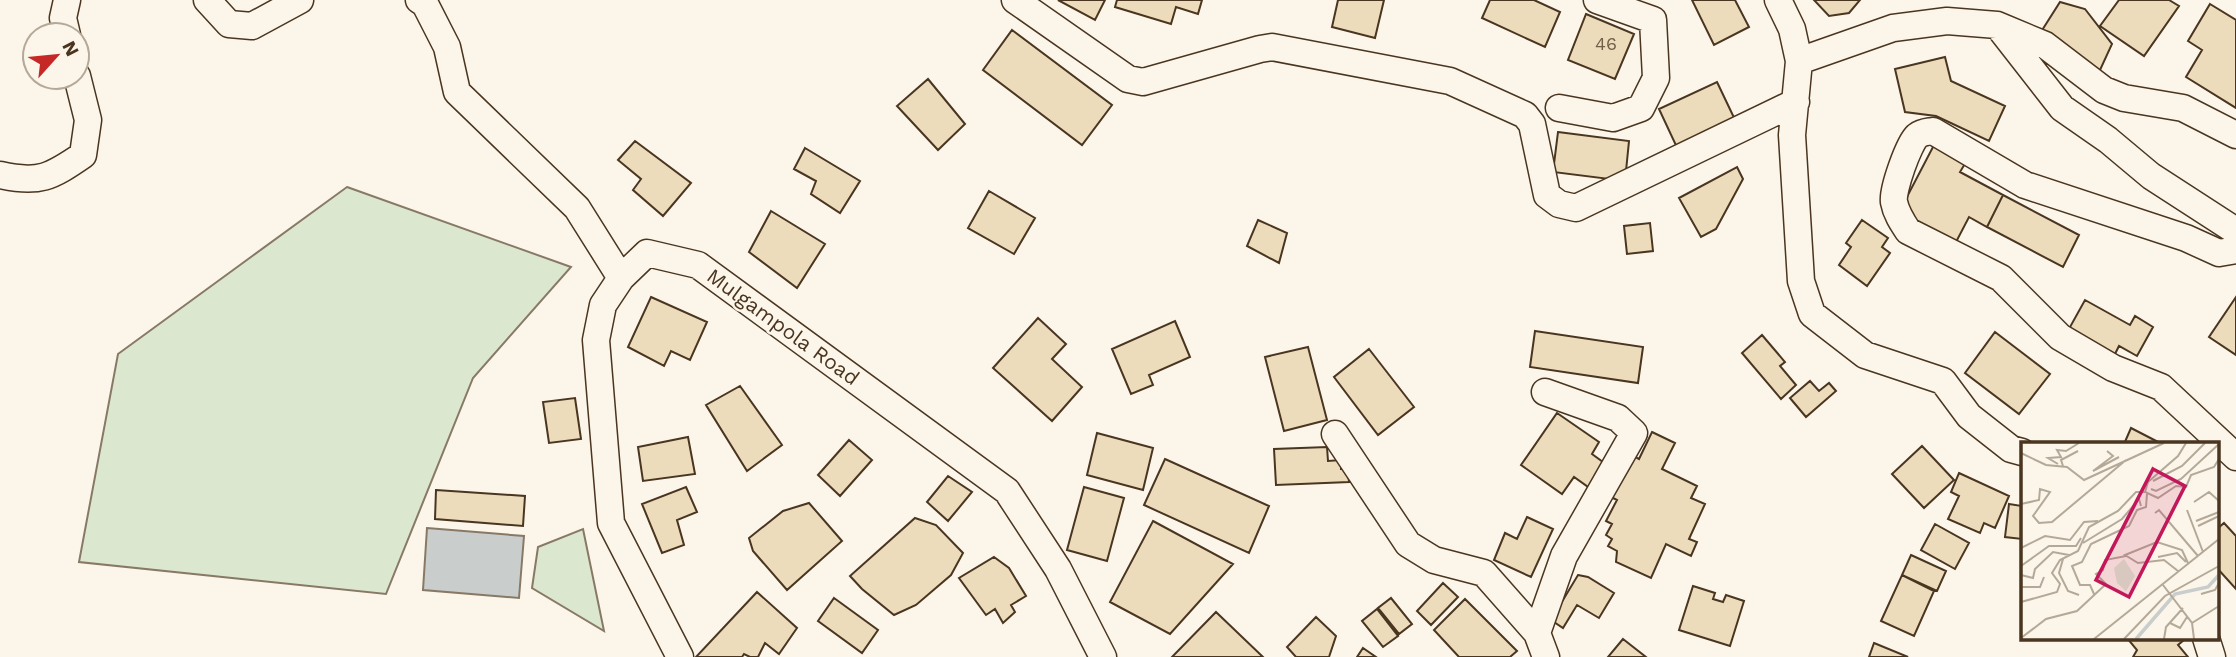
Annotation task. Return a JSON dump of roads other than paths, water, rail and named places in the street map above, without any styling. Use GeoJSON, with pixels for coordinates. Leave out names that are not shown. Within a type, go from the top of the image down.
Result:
{"type":"FeatureCollection","features":[{"type":"Feature","properties":{"kind":"street"},"geometry":{"type":"LineString","coordinates":[[64,21],[67,0]]}},
{"type":"Feature","properties":{"kind":"street"},"geometry":{"type":"LineString","coordinates":[[207,0],[229,24],[252,26],[300,0]]}},
{"type":"Feature","properties":{"kind":"street"},"geometry":{"type":"LineString","coordinates":[[419,0],[425,4],[447,47],[457,92],[577,208],[621,278]]}},
{"type":"Feature","properties":{"kind":"street"},"geometry":{"type":"LineString","coordinates":[[1015,0],[1128,79],[1143,82],[1272,47],[1450,81],[1525,115],[1532,124],[1548,195],[1559,204],[1576,208],[1796,102]]}},
{"type":"Feature","properties":{"kind":"street"},"geometry":{"type":"LineString","coordinates":[[1559,108],[1613,118],[1641,108],[1656,78],[1653,20],[1597,0]]}},
{"type":"Feature","properties":{"kind":"street"},"geometry":{"type":"LineString","coordinates":[[1778,0],[1792,29],[1799,61],[1792,135],[1801,281],[1812,314],[1865,355],[1943,381],[1969,416],[2011,449],[2021,452]]}},
{"type":"Feature","properties":{"kind":"street"},"geometry":{"type":"LineString","coordinates":[[1799,61],[1892,28],[1947,21],[1997,25],[2045,45],[2104,90],[2124,98],[2183,108],[2236,135]]}},
{"type":"Feature","properties":{"kind":"street"},"geometry":{"type":"LineString","coordinates":[[1997,25],[2062,108],[2108,140],[2151,176],[2236,231]]}},
{"type":"Feature","properties":{"kind":"street"},"geometry":{"type":"LineString","coordinates":[[0,175],[22,180],[55,174],[83,155],[88,120],[81,91]]}},
{"type":"Feature","properties":{"kind":"street"},"geometry":{"type":"LineString","coordinates":[[2236,250],[2219,253],[2186,238],[2025,185],[1933,131],[1923,132],[1915,137],[1895,185],[1894,201],[1899,217],[1909,231],[2001,278],[2060,337],[2113,368],[2161,387],[2236,457]]}},
{"type":"Feature","properties":{"kind":"street","name":"Mulgampola Road"},"geometry":{"type":"LineString","coordinates":[[680,657],[611,523],[596,340],[603,305],[621,278],[647,253],[698,265],[1007,491],[1058,569],[1103,657]]}},
{"type":"Feature","properties":{"kind":"street"},"geometry":{"type":"LineString","coordinates":[[1541,645],[1564,556],[1634,433],[1618,418],[1545,392]]}},
{"type":"Feature","properties":{"kind":"street"},"geometry":{"type":"LineString","coordinates":[[1335,433],[1408,544],[1434,561],[1484,573],[1541,645]]}},
{"type":"Feature","properties":{"kind":"street"},"geometry":{"type":"LineString","coordinates":[[2207,640],[2212,657]]}}]}
